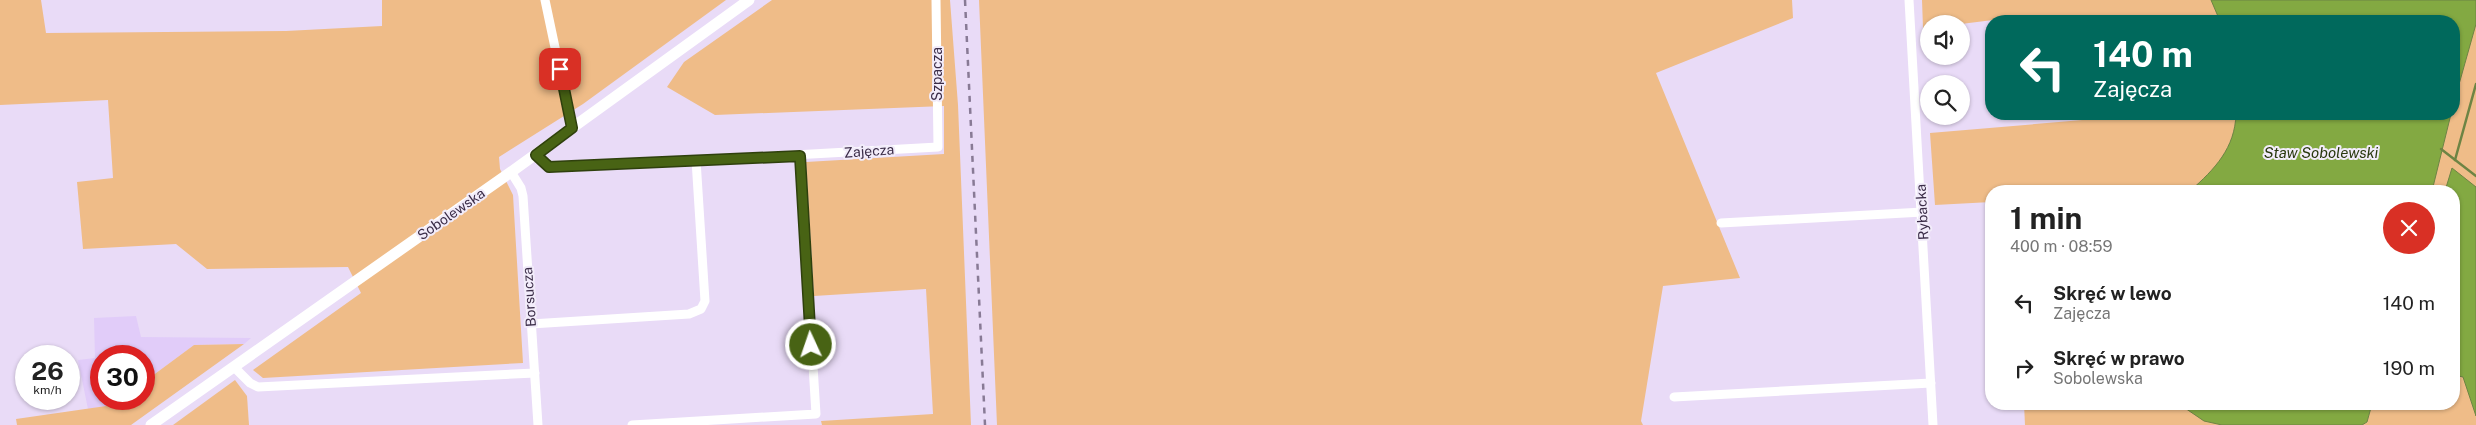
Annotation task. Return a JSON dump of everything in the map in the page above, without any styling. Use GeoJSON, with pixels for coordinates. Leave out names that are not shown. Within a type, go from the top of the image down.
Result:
{"type":"FeatureCollection","features":[{"type":"Feature","properties":{"kind":"street"},"geometry":{"type":"LineString","coordinates":[[545,0],[572,128]]}},
{"type":"Feature","properties":{"kind":"street","name":"Sobolewska"},"geometry":{"type":"LineString","coordinates":[[151,425],[536,155],[749,0]]}},
{"type":"Feature","properties":{"kind":"street","name":"Szpacza"},"geometry":{"type":"LineString","coordinates":[[936,0],[938,147]]}},
{"type":"Feature","properties":{"kind":"street","name":"Rybacka"},"geometry":{"type":"LineString","coordinates":[[1909,0],[1923,212],[1933,425]]}},
{"type":"Feature","properties":{"kind":"street","name":"Zajęcza"},"geometry":{"type":"LineString","coordinates":[[536,155],[544,164],[556,168],[938,147]]}},
{"type":"Feature","properties":{"kind":"street"},"geometry":{"type":"LineString","coordinates":[[632,425],[816,414],[800,156]]}},
{"type":"Feature","properties":{"kind":"street"},"geometry":{"type":"LineString","coordinates":[[531,324],[688,314],[701,309],[705,301],[696,160]]}},
{"type":"Feature","properties":{"kind":"street","name":"Borsucza"},"geometry":{"type":"LineString","coordinates":[[511,172],[521,188],[522,196],[538,425]]}},
{"type":"Feature","properties":{"kind":"street"},"geometry":{"type":"LineString","coordinates":[[1721,223],[1923,212]]}},
{"type":"Feature","properties":{"kind":"street"},"geometry":{"type":"LineString","coordinates":[[234,367],[250,383],[258,387],[535,373]]}},
{"type":"Feature","properties":{"kind":"street"},"geometry":{"type":"LineString","coordinates":[[1674,397],[1931,383]]}},
{"type":"Feature","properties":{"kind":"shaded area"},"geometry":{"type":"Polygon","coordinates":[[[0,0],[41,0],[46,33],[286,31],[382,26],[382,0],[726,0],[583,104],[499,157],[500,169],[513,195],[523,363],[263,378],[253,370],[361,293],[348,267],[207,269],[176,244],[83,249],[77,182],[113,178],[108,100],[0,105],[0,0]]]}},
{"type":"Feature","properties":{"kind":"shaded area"},"geometry":{"type":"Polygon","coordinates":[[[772,0],[950,0],[958,105],[971,425],[822,425],[821,421],[933,414],[926,289],[814,296],[806,162],[944,154],[944,106],[715,115],[667,87],[684,62],[772,0]]]}},
{"type":"Feature","properties":{"kind":"shaded area"},"geometry":{"type":"Polygon","coordinates":[[[979,0],[1792,0],[1793,18],[1656,73],[1740,278],[1663,286],[1641,421],[1643,425],[997,425],[979,0]]]}},
{"type":"Feature","properties":{"kind":"shaded area"},"geometry":{"type":"Polygon","coordinates":[[[1922,0],[2301,0],[2302,15],[1985,15],[1985,21],[1970,23],[1970,15],[1923,15],[1922,0]]]}},
{"type":"Feature","properties":{"kind":"shaded area"},"geometry":{"type":"Polygon","coordinates":[[[2476,0],[2476,425],[2362,425],[2367,422],[2370,410],[2460,410],[2460,185],[2433,185],[2449,120],[2460,120],[2460,81],[2467,55],[2460,37],[2460,15],[2476,0]]]}},
{"type":"Feature","properties":{"kind":"shaded area"},"geometry":{"type":"Polygon","coordinates":[[[2083,120],[2283,120],[2286,185],[1985,185],[1985,202],[1935,205],[1930,133],[2083,120]]]}},
{"type":"Feature","properties":{"kind":"shaded area"},"geometry":{"type":"Polygon","coordinates":[[[136,316],[141,337],[251,338],[244,344],[194,345],[155,374],[155,345],[95,345],[94,318],[136,316]]]}},
{"type":"Feature","properties":{"kind":"shaded area"},"geometry":{"type":"Polygon","coordinates":[[[244,344],[155,408],[155,374],[194,345],[244,344]]]}},
{"type":"Feature","properties":{"kind":"shaded area"},"geometry":{"type":"Polygon","coordinates":[[[90,359],[90,409],[88,409],[80,370],[80,360],[90,359]]]}},
{"type":"Feature","properties":{"kind":"shaded area"},"geometry":{"type":"Polygon","coordinates":[[[235,380],[247,396],[249,425],[173,425],[235,380]]]}},
{"type":"Feature","properties":{"kind":"shaded area"},"geometry":{"type":"Polygon","coordinates":[[[80,410],[152,410],[131,425],[17,425],[16,419],[80,410]]]}},
{"type":"Feature","properties":{"kind":"shaded area"},"geometry":{"type":"Polygon","coordinates":[[[2024,410],[2238,410],[2242,425],[2025,425],[2024,410]]]}},
{"type":"Feature","properties":{"kind":"water"},"geometry":{"type":"Polygon","coordinates":[[[2211,0],[2476,0],[2476,24],[2460,81],[2460,15],[2217,15],[2211,0]]]}},
{"type":"Feature","properties":{"kind":"water","name":"Staw Sobolewski"},"geometry":{"type":"Polygon","coordinates":[[[2236,120],[2450,120],[2433,185],[2196,185],[2215,166],[2228,148],[2236,120]]]}},
{"type":"Feature","properties":{"kind":"water"},"geometry":{"type":"Polygon","coordinates":[[[2452,168],[2476,187],[2476,416],[2463,377],[2460,376],[2460,185],[2447,185],[2452,168]]]}},
{"type":"Feature","properties":{"kind":"water"},"geometry":{"type":"Polygon","coordinates":[[[2188,410],[2370,410],[2367,422],[2362,425],[2222,425],[2204,421],[2188,410]]]}},
{"type":"Feature","properties":{"kind":"waterway"},"geometry":{"type":"LineString","coordinates":[[2455,160],[2476,84]]}},
{"type":"Feature","properties":{"kind":"waterway"},"geometry":{"type":"LineString","coordinates":[[2441,149],[2476,176]]}},
{"type":"Feature","properties":{"kind":"railway"},"geometry":{"type":"LineString","coordinates":[[965,0],[985,425]]}},
{"type":"Feature","properties":{"kind":"route"},"geometry":{"type":"LineString","coordinates":[[560,69],[572,128],[536,155],[540,161],[549,167],[800,156],[811,345]]}}]}
